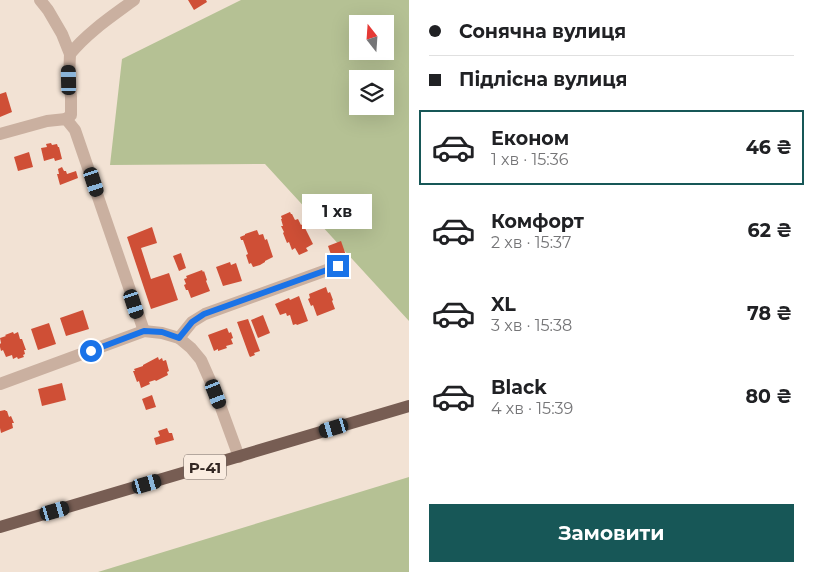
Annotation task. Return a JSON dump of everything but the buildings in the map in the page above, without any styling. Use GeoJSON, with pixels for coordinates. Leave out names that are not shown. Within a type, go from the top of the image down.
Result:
{"type":"FeatureCollection","features":[{"type":"Feature","properties":{"kind":"main road","name":"Р-41"},"geometry":{"type":"LineString","coordinates":[[0,527],[409,406]]}},
{"type":"Feature","properties":{"kind":"street"},"geometry":{"type":"LineString","coordinates":[[0,134],[47,121],[66,119],[71,115],[68,72],[70,54],[62,34],[40,0]]}},
{"type":"Feature","properties":{"kind":"street"},"geometry":{"type":"LineString","coordinates":[[70,54],[92,31],[134,0]]}},
{"type":"Feature","properties":{"kind":"street"},"geometry":{"type":"LineString","coordinates":[[66,119],[75,130],[144,331]]}},
{"type":"Feature","properties":{"kind":"street"},"geometry":{"type":"LineString","coordinates":[[179,338],[192,322],[204,314],[338,266]]}},
{"type":"Feature","properties":{"kind":"street"},"geometry":{"type":"LineString","coordinates":[[0,384],[144,331],[162,332],[179,338],[192,348],[200,360],[216,394],[239,457]]}},
{"type":"Feature","properties":{"kind":"green space"},"geometry":{"type":"Polygon","coordinates":[[[241,0],[409,0],[409,321],[265,164],[110,165],[122,59],[241,0]]]}},
{"type":"Feature","properties":{"kind":"green space"},"geometry":{"type":"Polygon","coordinates":[[[409,477],[409,572],[98,572],[409,477]]]}},
{"type":"Feature","properties":{"kind":"route"},"geometry":{"type":"LineString","coordinates":[[91,351],[144,331],[162,332],[179,338],[192,322],[204,314],[338,266]]}}]}
